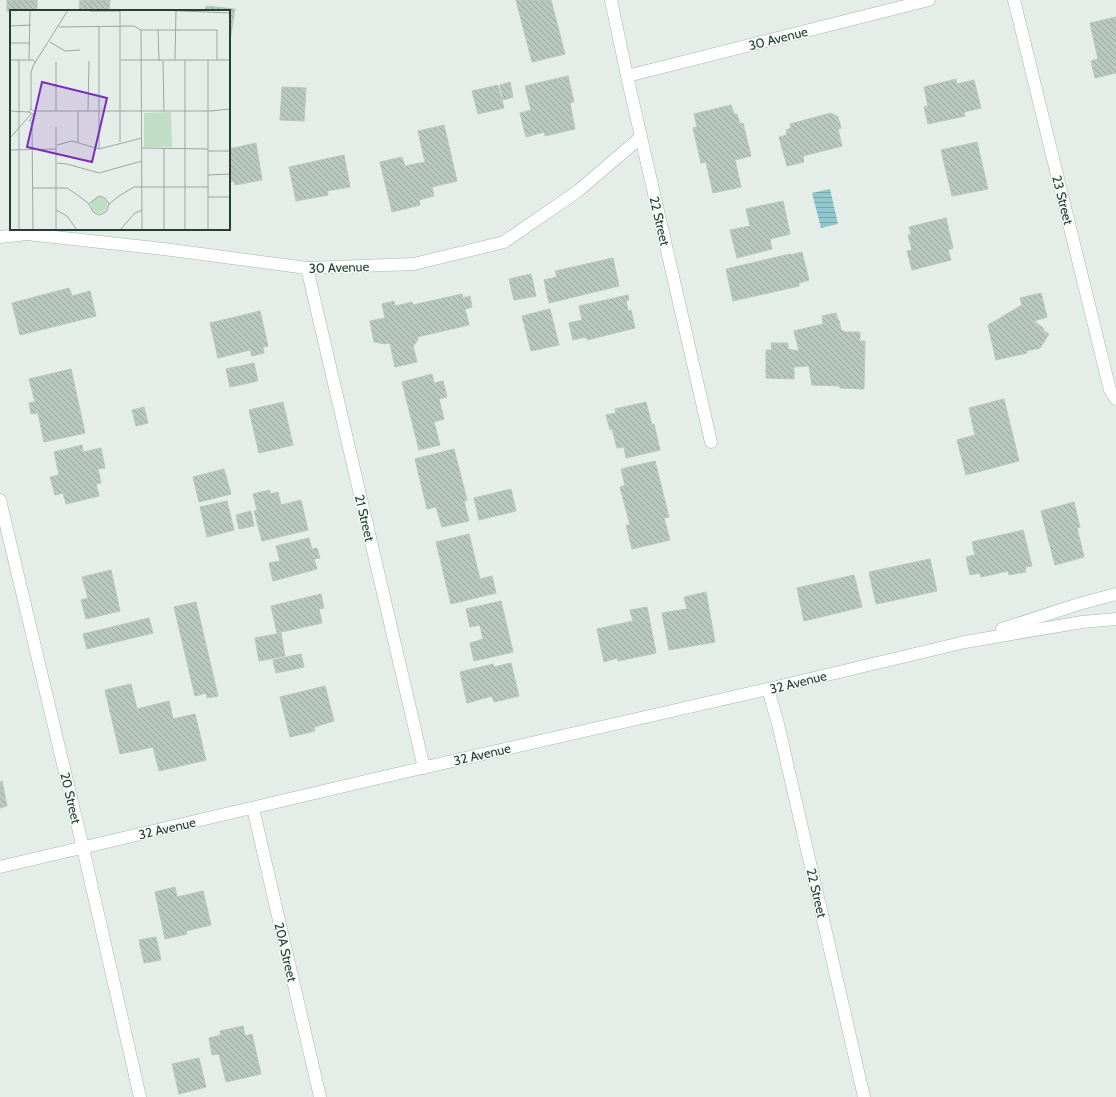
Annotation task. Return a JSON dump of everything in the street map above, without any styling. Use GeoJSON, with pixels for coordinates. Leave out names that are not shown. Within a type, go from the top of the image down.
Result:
{"type":"FeatureCollection","features":[{"type":"Feature","properties":{"kind":"street","name":"22 Street"},"geometry":{"type":"LineString","coordinates":[[611,0],[711,442]]}},
{"type":"Feature","properties":{"kind":"street","name":"30 Avenue"},"geometry":{"type":"LineString","coordinates":[[627,76],[929,0]]}},
{"type":"Feature","properties":{"kind":"street","name":"23 Street"},"geometry":{"type":"LineString","coordinates":[[1014,0],[1110,390],[1116,399]]}},
{"type":"Feature","properties":{"kind":"street","name":"30 Avenue"},"geometry":{"type":"LineString","coordinates":[[0,237],[27,234],[164,249],[307,268],[414,264],[504,242],[578,191],[641,137]]}},
{"type":"Feature","properties":{"kind":"street","name":"21 Street"},"geometry":{"type":"LineString","coordinates":[[307,268],[424,768]]}},
{"type":"Feature","properties":{"kind":"street","name":"20 Street"},"geometry":{"type":"LineString","coordinates":[[0,500],[83,848],[140,1097]]}},
{"type":"Feature","properties":{"kind":"street"},"geometry":{"type":"LineString","coordinates":[[1116,583],[1116,595]]}},
{"type":"Feature","properties":{"kind":"street","name":"32 Avenue"},"geometry":{"type":"LineString","coordinates":[[965,642],[1079,604],[1116,595]]}},
{"type":"Feature","properties":{"kind":"street","name":"32 Avenue"},"geometry":{"type":"LineString","coordinates":[[0,867],[965,642],[1082,622],[1116,619]]}},
{"type":"Feature","properties":{"kind":"street","name":"22 Street"},"geometry":{"type":"LineString","coordinates":[[768,689],[778,724],[864,1097]]}},
{"type":"Feature","properties":{"kind":"street","name":"20A Street"},"geometry":{"type":"LineString","coordinates":[[253,808],[320,1097]]}},
{"type":"Feature","properties":{"kind":"water"},"geometry":{"type":"Polygon","coordinates":[[[830,189],[838,224],[821,228],[812,193],[830,189]]]}},
{"type":"Feature","properties":{"kind":"building"},"geometry":{"type":"Polygon","coordinates":[[[7,0],[37,0],[37,10],[7,11],[7,0]]]}},
{"type":"Feature","properties":{"kind":"building"},"geometry":{"type":"Polygon","coordinates":[[[80,0],[110,0],[109,10],[79,10],[80,0]]]}},
{"type":"Feature","properties":{"kind":"building"},"geometry":{"type":"Polygon","coordinates":[[[516,0],[551,0],[565,54],[532,62],[516,0]]]}},
{"type":"Feature","properties":{"kind":"building"},"geometry":{"type":"Polygon","coordinates":[[[206,6],[235,9],[230,40],[230,10],[205,10],[206,6]]]}},
{"type":"Feature","properties":{"kind":"building"},"geometry":{"type":"Polygon","coordinates":[[[1116,17],[1116,73],[1095,78],[1091,61],[1098,59],[1090,23],[1116,17]]]}},
{"type":"Feature","properties":{"kind":"building"},"geometry":{"type":"Polygon","coordinates":[[[568,76],[574,102],[570,103],[575,129],[545,136],[544,132],[526,137],[520,113],[531,110],[525,86],[568,76]]]}},
{"type":"Feature","properties":{"kind":"building"},"geometry":{"type":"Polygon","coordinates":[[[956,79],[957,84],[974,80],[981,108],[964,112],[965,116],[928,124],[924,107],[928,106],[924,87],[956,79]]]}},
{"type":"Feature","properties":{"kind":"building"},"geometry":{"type":"Polygon","coordinates":[[[510,82],[513,97],[503,100],[500,85],[510,82]]]}},
{"type":"Feature","properties":{"kind":"building"},"geometry":{"type":"Polygon","coordinates":[[[498,85],[504,108],[478,114],[472,91],[498,85]]]}},
{"type":"Feature","properties":{"kind":"building"},"geometry":{"type":"Polygon","coordinates":[[[282,87],[306,88],[304,121],[280,120],[282,87]]]}},
{"type":"Feature","properties":{"kind":"building"},"geometry":{"type":"Polygon","coordinates":[[[731,105],[734,114],[737,114],[740,124],[743,123],[751,156],[735,160],[741,187],[713,193],[706,162],[701,163],[693,128],[697,127],[694,114],[731,105]]]}},
{"type":"Feature","properties":{"kind":"building"},"geometry":{"type":"Polygon","coordinates":[[[831,113],[838,117],[841,128],[838,129],[842,146],[803,156],[804,162],[787,166],[779,137],[787,135],[786,130],[791,128],[790,124],[831,113]]]}},
{"type":"Feature","properties":{"kind":"building"},"geometry":{"type":"Polygon","coordinates":[[[444,125],[457,181],[432,187],[434,196],[419,200],[420,205],[392,212],[380,162],[402,157],[405,166],[425,162],[418,131],[444,125]]]}},
{"type":"Feature","properties":{"kind":"building"},"geometry":{"type":"Polygon","coordinates":[[[977,142],[988,189],[952,196],[941,150],[977,142]]]}},
{"type":"Feature","properties":{"kind":"building"},"geometry":{"type":"Polygon","coordinates":[[[256,143],[262,180],[235,185],[234,181],[230,182],[230,149],[256,143]]]}},
{"type":"Feature","properties":{"kind":"building"},"geometry":{"type":"Polygon","coordinates":[[[344,155],[350,187],[327,191],[328,195],[296,201],[289,167],[344,155]]]}},
{"type":"Feature","properties":{"kind":"building"},"geometry":{"type":"Polygon","coordinates":[[[783,201],[790,234],[770,239],[772,249],[737,258],[730,230],[750,226],[746,209],[783,201]]]}},
{"type":"Feature","properties":{"kind":"building"},"geometry":{"type":"Polygon","coordinates":[[[946,218],[953,248],[948,250],[951,260],[912,270],[907,251],[912,250],[908,235],[911,234],[909,227],[946,218]]]}},
{"type":"Feature","properties":{"kind":"building"},"geometry":{"type":"Polygon","coordinates":[[[802,252],[809,280],[799,283],[799,286],[733,301],[726,269],[802,252]]]}},
{"type":"Feature","properties":{"kind":"building"},"geometry":{"type":"Polygon","coordinates":[[[613,258],[619,286],[549,303],[544,280],[557,277],[555,271],[613,258]]]}},
{"type":"Feature","properties":{"kind":"building"},"geometry":{"type":"Polygon","coordinates":[[[531,274],[536,296],[514,300],[509,279],[531,274]]]}},
{"type":"Feature","properties":{"kind":"building"},"geometry":{"type":"Polygon","coordinates":[[[69,288],[72,296],[90,291],[96,316],[20,335],[12,303],[69,288]]]}},
{"type":"Feature","properties":{"kind":"building"},"geometry":{"type":"Polygon","coordinates":[[[1041,293],[1047,317],[1034,321],[1049,334],[1040,348],[1026,351],[1027,353],[996,360],[988,325],[1022,305],[1020,298],[1041,293]]]}},
{"type":"Feature","properties":{"kind":"building"},"geometry":{"type":"Polygon","coordinates":[[[462,294],[463,298],[470,296],[472,307],[465,309],[469,325],[417,337],[418,339],[413,345],[417,362],[395,367],[390,343],[385,344],[374,342],[370,321],[385,318],[382,304],[394,301],[395,306],[412,302],[413,305],[462,294]]]}},
{"type":"Feature","properties":{"kind":"building"},"geometry":{"type":"Polygon","coordinates":[[[628,295],[629,300],[626,301],[628,311],[631,310],[635,328],[587,340],[586,337],[573,340],[569,323],[582,320],[579,306],[628,295]]]}},
{"type":"Feature","properties":{"kind":"building"},"geometry":{"type":"Polygon","coordinates":[[[550,309],[559,345],[531,351],[522,316],[550,309]]]}},
{"type":"Feature","properties":{"kind":"building"},"geometry":{"type":"Polygon","coordinates":[[[260,311],[268,346],[263,347],[264,353],[252,356],[250,350],[218,358],[210,323],[260,311]]]}},
{"type":"Feature","properties":{"kind":"building"},"geometry":{"type":"Polygon","coordinates":[[[836,313],[841,330],[845,332],[860,332],[860,341],[865,341],[864,389],[812,385],[809,366],[794,367],[794,379],[766,378],[766,350],[772,350],[771,343],[788,343],[788,349],[799,351],[794,331],[823,324],[822,316],[836,313]]]}},
{"type":"Feature","properties":{"kind":"building"},"geometry":{"type":"Polygon","coordinates":[[[254,363],[258,381],[230,387],[226,369],[254,363]]]}},
{"type":"Feature","properties":{"kind":"building"},"geometry":{"type":"Polygon","coordinates":[[[71,369],[85,433],[44,442],[38,413],[31,414],[29,403],[35,402],[29,379],[71,369]]]}},
{"type":"Feature","properties":{"kind":"building"},"geometry":{"type":"Polygon","coordinates":[[[432,374],[434,383],[443,381],[447,397],[439,399],[444,419],[434,422],[440,445],[419,450],[402,382],[432,374]]]}},
{"type":"Feature","properties":{"kind":"building"},"geometry":{"type":"Polygon","coordinates":[[[1004,399],[1019,461],[966,475],[957,440],[975,435],[969,408],[1004,399]]]}},
{"type":"Feature","properties":{"kind":"building"},"geometry":{"type":"Polygon","coordinates":[[[283,402],[293,445],[259,453],[249,410],[283,402]]]}},
{"type":"Feature","properties":{"kind":"building"},"geometry":{"type":"Polygon","coordinates":[[[646,402],[652,425],[654,424],[660,450],[626,458],[624,447],[617,448],[612,429],[610,430],[606,415],[616,413],[615,409],[646,402]]]}},
{"type":"Feature","properties":{"kind":"building"},"geometry":{"type":"Polygon","coordinates":[[[144,407],[148,423],[136,426],[132,410],[144,407]]]}},
{"type":"Feature","properties":{"kind":"building"},"geometry":{"type":"Polygon","coordinates":[[[82,445],[83,452],[101,448],[105,468],[98,469],[101,483],[96,484],[99,496],[66,504],[63,493],[55,495],[50,477],[59,475],[54,452],[82,445]]]}},
{"type":"Feature","properties":{"kind":"building"},"geometry":{"type":"Polygon","coordinates":[[[454,449],[467,500],[464,501],[469,521],[442,527],[436,507],[427,509],[415,459],[454,449]]]}},
{"type":"Feature","properties":{"kind":"building"},"geometry":{"type":"Polygon","coordinates":[[[655,461],[669,517],[664,518],[670,540],[632,549],[626,525],[630,525],[620,487],[625,485],[621,469],[655,461]]]}},
{"type":"Feature","properties":{"kind":"building"},"geometry":{"type":"Polygon","coordinates":[[[224,469],[231,494],[199,502],[193,477],[224,469]]]}},
{"type":"Feature","properties":{"kind":"building"},"geometry":{"type":"Polygon","coordinates":[[[511,489],[516,511],[479,520],[474,498],[511,489]]]}},
{"type":"Feature","properties":{"kind":"building"},"geometry":{"type":"Polygon","coordinates":[[[270,490],[270,494],[278,492],[281,505],[301,500],[308,530],[262,541],[254,511],[257,510],[253,494],[270,490]]]}},
{"type":"Feature","properties":{"kind":"building"},"geometry":{"type":"Polygon","coordinates":[[[227,501],[234,530],[207,537],[200,507],[227,501]]]}},
{"type":"Feature","properties":{"kind":"building"},"geometry":{"type":"Polygon","coordinates":[[[1074,502],[1080,527],[1077,528],[1084,557],[1055,565],[1041,511],[1074,502]]]}},
{"type":"Feature","properties":{"kind":"building"},"geometry":{"type":"Polygon","coordinates":[[[251,511],[254,526],[239,529],[236,515],[251,511]]]}},
{"type":"Feature","properties":{"kind":"building"},"geometry":{"type":"Polygon","coordinates":[[[1023,530],[1032,566],[1025,567],[1026,572],[1009,575],[1008,571],[981,577],[980,573],[970,575],[966,557],[975,555],[972,542],[1023,530]]]}},
{"type":"Feature","properties":{"kind":"building"},"geometry":{"type":"Polygon","coordinates":[[[469,534],[480,579],[492,576],[496,593],[451,604],[436,542],[469,534]]]}},
{"type":"Feature","properties":{"kind":"building"},"geometry":{"type":"Polygon","coordinates":[[[309,538],[312,549],[317,548],[320,558],[314,559],[317,569],[273,581],[269,563],[280,561],[276,546],[309,538]]]}},
{"type":"Feature","properties":{"kind":"building"},"geometry":{"type":"Polygon","coordinates":[[[930,559],[937,591],[876,604],[869,572],[930,559]]]}},
{"type":"Feature","properties":{"kind":"building"},"geometry":{"type":"Polygon","coordinates":[[[111,570],[120,611],[86,619],[81,600],[88,598],[82,577],[111,570]]]}},
{"type":"Feature","properties":{"kind":"building"},"geometry":{"type":"Polygon","coordinates":[[[854,575],[862,607],[804,621],[797,588],[854,575]]]}},
{"type":"Feature","properties":{"kind":"building"},"geometry":{"type":"Polygon","coordinates":[[[706,592],[715,642],[669,650],[662,613],[687,609],[684,597],[706,592]]]}},
{"type":"Feature","properties":{"kind":"building"},"geometry":{"type":"Polygon","coordinates":[[[321,594],[324,608],[319,609],[322,623],[277,633],[271,606],[321,594]]]}},
{"type":"Feature","properties":{"kind":"building"},"geometry":{"type":"Polygon","coordinates":[[[501,601],[513,652],[474,661],[470,643],[483,639],[480,625],[470,627],[466,609],[501,601]]]}},
{"type":"Feature","properties":{"kind":"building"},"geometry":{"type":"Polygon","coordinates":[[[196,602],[218,696],[207,698],[206,693],[195,696],[174,607],[196,602]]]}},
{"type":"Feature","properties":{"kind":"building"},"geometry":{"type":"Polygon","coordinates":[[[647,607],[656,653],[618,661],[617,658],[604,662],[597,629],[633,621],[630,610],[647,607]]]}},
{"type":"Feature","properties":{"kind":"building"},"geometry":{"type":"Polygon","coordinates":[[[149,618],[153,633],[87,649],[83,634],[149,618]]]}},
{"type":"Feature","properties":{"kind":"building"},"geometry":{"type":"Polygon","coordinates":[[[281,633],[285,656],[259,661],[255,638],[281,633]]]}},
{"type":"Feature","properties":{"kind":"building"},"geometry":{"type":"Polygon","coordinates":[[[301,654],[304,667],[276,673],[273,660],[301,654]]]}},
{"type":"Feature","properties":{"kind":"building"},"geometry":{"type":"Polygon","coordinates":[[[511,663],[519,696],[494,702],[492,696],[467,703],[460,672],[493,664],[494,667],[511,663]]]}},
{"type":"Feature","properties":{"kind":"building"},"geometry":{"type":"Polygon","coordinates":[[[131,684],[137,709],[169,701],[173,719],[195,714],[206,760],[159,771],[153,747],[120,754],[105,690],[131,684]]]}},
{"type":"Feature","properties":{"kind":"building"},"geometry":{"type":"Polygon","coordinates":[[[325,686],[334,721],[314,727],[315,731],[290,737],[280,697],[325,686]]]}},
{"type":"Feature","properties":{"kind":"building"},"geometry":{"type":"Polygon","coordinates":[[[2,781],[7,806],[0,808],[0,782],[2,781]]]}},
{"type":"Feature","properties":{"kind":"building"},"geometry":{"type":"Polygon","coordinates":[[[175,887],[177,897],[203,891],[211,925],[186,931],[187,934],[165,939],[155,892],[175,887]]]}},
{"type":"Feature","properties":{"kind":"building"},"geometry":{"type":"Polygon","coordinates":[[[156,937],[161,960],[144,963],[139,940],[156,937]]]}},
{"type":"Feature","properties":{"kind":"building"},"geometry":{"type":"Polygon","coordinates":[[[243,1026],[245,1036],[252,1034],[261,1074],[226,1082],[219,1054],[212,1055],[209,1038],[221,1035],[220,1031],[243,1026]]]}},
{"type":"Feature","properties":{"kind":"building"},"geometry":{"type":"Polygon","coordinates":[[[199,1058],[206,1087],[179,1094],[172,1064],[199,1058]]]}}]}
